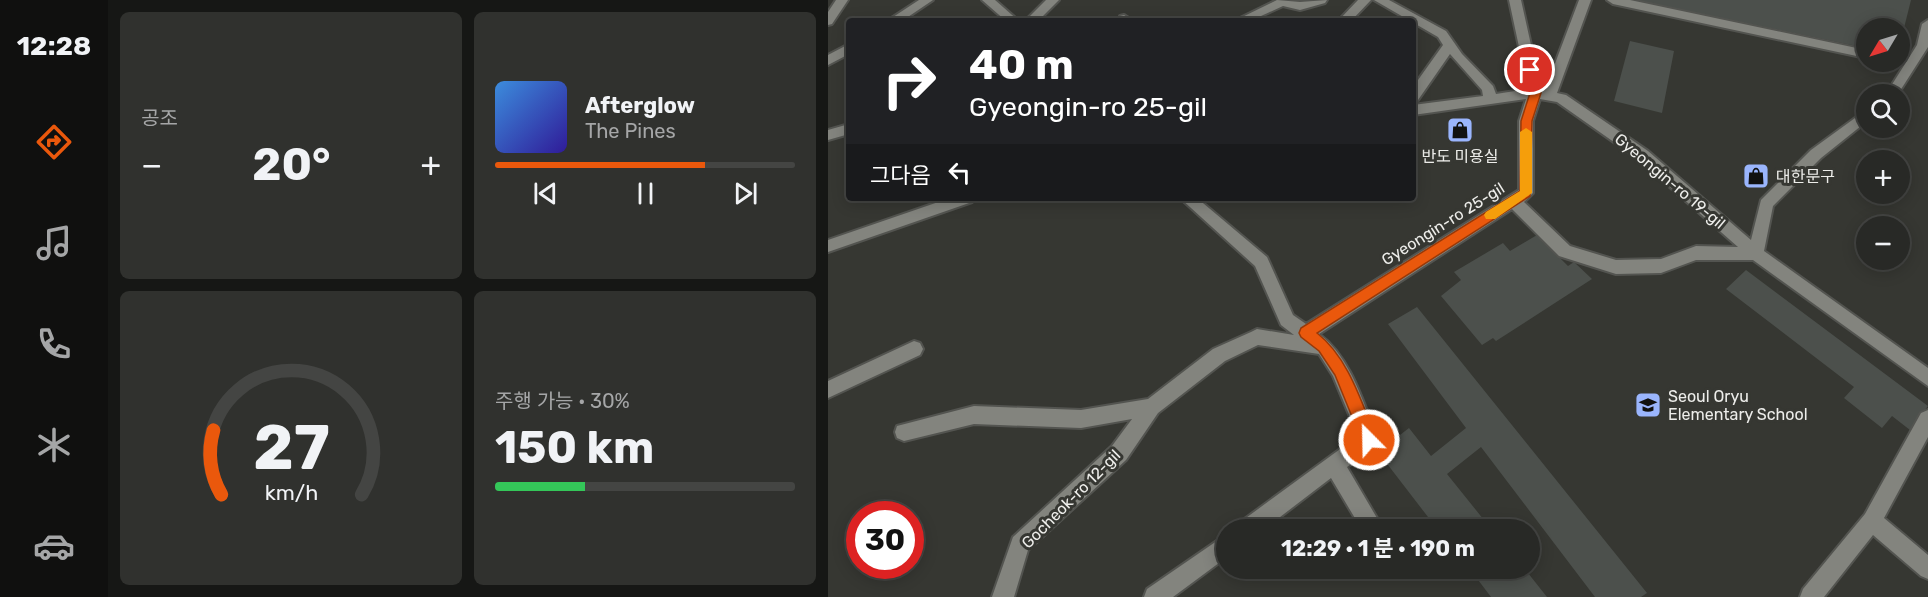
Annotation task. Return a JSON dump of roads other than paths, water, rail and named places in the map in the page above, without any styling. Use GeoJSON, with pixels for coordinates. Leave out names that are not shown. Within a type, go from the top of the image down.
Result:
{"type":"FeatureCollection","features":[{"type":"Feature","properties":{"kind":"street"},"geometry":{"type":"LineString","coordinates":[[828,21],[842,0]]}},
{"type":"Feature","properties":{"kind":"street"},"geometry":{"type":"LineString","coordinates":[[898,18],[927,0]]}},
{"type":"Feature","properties":{"kind":"street"},"geometry":{"type":"LineString","coordinates":[[988,0],[1007,18]]}},
{"type":"Feature","properties":{"kind":"street"},"geometry":{"type":"LineString","coordinates":[[1034,18],[1053,0]]}},
{"type":"Feature","properties":{"kind":"street"},"geometry":{"type":"LineString","coordinates":[[1247,18],[1282,2],[1300,6],[1321,0]]}},
{"type":"Feature","properties":{"kind":"street"},"geometry":{"type":"LineString","coordinates":[[1347,18],[1365,0]]}},
{"type":"Feature","properties":{"kind":"street"},"geometry":{"type":"LineString","coordinates":[[1380,0],[1402,18]]}},
{"type":"Feature","properties":{"kind":"street","name":"Gyeongin-ro 25-gil"},"geometry":{"type":"LineString","coordinates":[[1306,333],[1526,193],[1526,121],[1543,94],[1515,0]]}},
{"type":"Feature","properties":{"kind":"street"},"geometry":{"type":"LineString","coordinates":[[1416,110],[1543,94],[1585,0]]}},
{"type":"Feature","properties":{"kind":"street"},"geometry":{"type":"LineString","coordinates":[[1613,0],[1856,52]]}},
{"type":"Feature","properties":{"kind":"street"},"geometry":{"type":"LineString","coordinates":[[1910,58],[1925,47],[1928,24]]}},
{"type":"Feature","properties":{"kind":"street"},"geometry":{"type":"LineString","coordinates":[[1416,26],[1442,34],[1488,89],[1490,99]]}},
{"type":"Feature","properties":{"kind":"street"},"geometry":{"type":"LineString","coordinates":[[1416,93],[1450,45]]}},
{"type":"Feature","properties":{"kind":"street"},"geometry":{"type":"LineString","coordinates":[[828,61],[846,50]]}},
{"type":"Feature","properties":{"kind":"street","name":"Gyeongin-ro 19-gil"},"geometry":{"type":"LineString","coordinates":[[1543,94],[1561,98],[1643,154],[1756,254],[1928,378]]}},
{"type":"Feature","properties":{"kind":"street"},"geometry":{"type":"LineString","coordinates":[[1756,254],[1766,204],[1816,154],[1856,123]]}},
{"type":"Feature","properties":{"kind":"street"},"geometry":{"type":"LineString","coordinates":[[828,135],[846,130]]}},
{"type":"Feature","properties":{"kind":"street"},"geometry":{"type":"LineString","coordinates":[[828,246],[958,201]]}},
{"type":"Feature","properties":{"kind":"street"},"geometry":{"type":"LineString","coordinates":[[1190,201],[1260,262],[1287,320],[1324,347],[1340,371],[1369,440],[1261,519]]}},
{"type":"Feature","properties":{"kind":"street","name":"Gyeongin-ro 19-gil"},"geometry":{"type":"LineString","coordinates":[[1513,201],[1565,251],[1616,267],[1662,266],[1696,253],[1756,254]]}},
{"type":"Feature","properties":{"kind":"street","name":"Gocheok-ro 12-gil"},"geometry":{"type":"LineString","coordinates":[[1003,597],[1020,544],[1119,453],[1152,407],[1219,355],[1257,337],[1324,347]]}},
{"type":"Feature","properties":{"kind":"street"},"geometry":{"type":"LineString","coordinates":[[828,390],[914,349]]}},
{"type":"Feature","properties":{"kind":"street","name":"Gocheok-ro 12-gil"},"geometry":{"type":"LineString","coordinates":[[904,432],[974,415],[1081,419],[1152,407]]}},
{"type":"Feature","properties":{"kind":"street"},"geometry":{"type":"LineString","coordinates":[[1811,597],[1872,521],[1928,419]]}},
{"type":"Feature","properties":{"kind":"street"},"geometry":{"type":"LineString","coordinates":[[1334,464],[1367,519]]}},
{"type":"Feature","properties":{"kind":"street"},"geometry":{"type":"LineString","coordinates":[[1872,521],[1928,569]]}},
{"type":"Feature","properties":{"kind":"street"},"geometry":{"type":"LineString","coordinates":[[1155,597],[1216,552]]}},
{"type":"Feature","properties":{"kind":"place","name":"반도 미용실"},"geometry":{"type":"Point","coordinates":[1460,130]}},
{"type":"Feature","properties":{"kind":"place","name":"대한문구"},"geometry":{"type":"Point","coordinates":[1756,176]}},
{"type":"Feature","properties":{"kind":"place","name":"Seoul Oryu Elementary School"},"geometry":{"type":"Point","coordinates":[1648,405]}}]}
